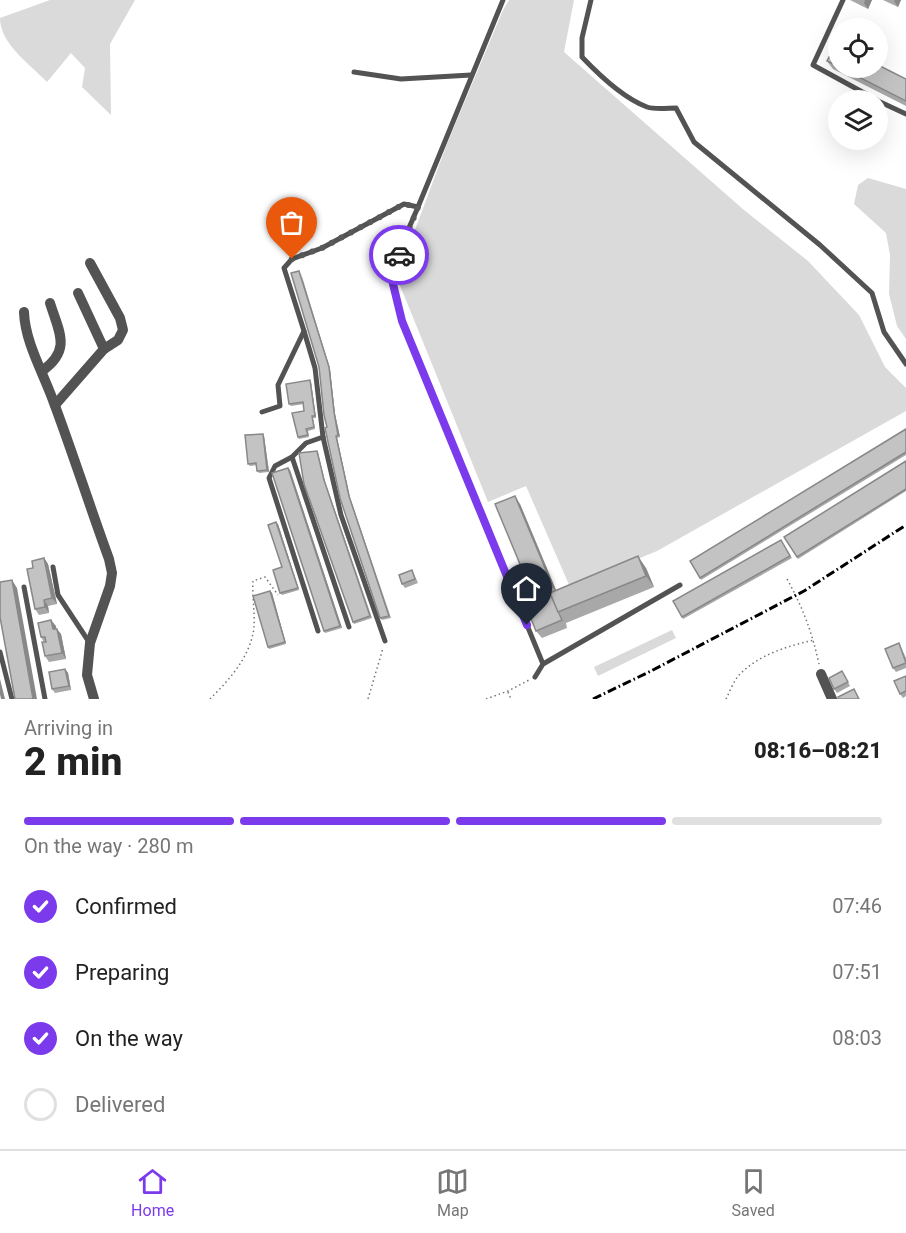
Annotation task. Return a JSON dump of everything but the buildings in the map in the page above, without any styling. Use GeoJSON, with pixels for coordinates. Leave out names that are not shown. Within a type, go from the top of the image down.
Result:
{"type":"FeatureCollection","features":[{"type":"Feature","properties":{"kind":"street"},"geometry":{"type":"LineString","coordinates":[[55,405],[104,349],[118,340],[123,330],[120,318],[90,263]]}},
{"type":"Feature","properties":{"kind":"street"},"geometry":{"type":"LineString","coordinates":[[78,293],[104,349]]}},
{"type":"Feature","properties":{"kind":"street"},"geometry":{"type":"LineString","coordinates":[[42,371],[54,363],[59,354],[61,340],[50,303]]}},
{"type":"Feature","properties":{"kind":"street"},"geometry":{"type":"LineString","coordinates":[[24,312],[24,324],[109,559],[110,586],[90,643],[87,675],[94,699]]}},
{"type":"Feature","properties":{"kind":"street"},"geometry":{"type":"LineString","coordinates":[[821,674],[832,699]]}},
{"type":"Feature","properties":{"kind":"lane"},"geometry":{"type":"LineString","coordinates":[[503,0],[399,251],[393,284],[402,321],[543,664]]}},
{"type":"Feature","properties":{"kind":"lane"},"geometry":{"type":"LineString","coordinates":[[591,0],[582,38],[582,57],[596,72],[625,95],[649,108],[676,108],[694,142],[820,245],[872,294],[884,332],[906,364]]}},
{"type":"Feature","properties":{"kind":"lane"},"geometry":{"type":"LineString","coordinates":[[843,0],[813,65],[857,90]]}},
{"type":"Feature","properties":{"kind":"lane"},"geometry":{"type":"LineString","coordinates":[[354,72],[401,79],[471,75]]}},
{"type":"Feature","properties":{"kind":"lane"},"geometry":{"type":"LineString","coordinates":[[888,106],[906,114]]}},
{"type":"Feature","properties":{"kind":"lane"},"geometry":{"type":"LineString","coordinates":[[386,642],[341,515],[323,437],[315,368],[284,268],[292,259],[322,248],[404,204],[418,207]]}},
{"type":"Feature","properties":{"kind":"lane"},"geometry":{"type":"LineString","coordinates":[[262,412],[279,406],[278,385],[304,331]]}},
{"type":"Feature","properties":{"kind":"lane"},"geometry":{"type":"LineString","coordinates":[[318,631],[269,478],[275,466],[292,457],[306,443],[323,437]]}},
{"type":"Feature","properties":{"kind":"lane"},"geometry":{"type":"LineString","coordinates":[[292,457],[349,627]]}},
{"type":"Feature","properties":{"kind":"lane"},"geometry":{"type":"LineString","coordinates":[[53,567],[58,595],[90,643]]}},
{"type":"Feature","properties":{"kind":"lane"},"geometry":{"type":"LineString","coordinates":[[535,676],[543,664],[680,585]]}},
{"type":"Feature","properties":{"kind":"lane"},"geometry":{"type":"LineString","coordinates":[[24,587],[45,699]]}},
{"type":"Feature","properties":{"kind":"lane"},"geometry":{"type":"LineString","coordinates":[[0,652],[12,699]]}},
{"type":"Feature","properties":{"kind":"path"},"geometry":{"type":"LineString","coordinates":[[210,699],[233,676],[244,657],[254,628],[253,581],[265,577],[278,595]]}},
{"type":"Feature","properties":{"kind":"path"},"geometry":{"type":"LineString","coordinates":[[787,579],[803,609],[814,640],[821,674]]}},
{"type":"Feature","properties":{"kind":"path"},"geometry":{"type":"LineString","coordinates":[[726,699],[739,675],[756,661],[788,646],[814,640]]}},
{"type":"Feature","properties":{"kind":"path"},"geometry":{"type":"LineString","coordinates":[[368,699],[386,642]]}},
{"type":"Feature","properties":{"kind":"path"},"geometry":{"type":"LineString","coordinates":[[486,699],[508,691],[535,676]]}},
{"type":"Feature","properties":{"kind":"path"},"geometry":{"type":"LineString","coordinates":[[508,691],[511,699]]}},
{"type":"Feature","properties":{"kind":"shaded area"},"geometry":{"type":"Polygon","coordinates":[[[50,0],[135,0],[110,44],[111,115],[82,87],[85,68],[71,53],[47,82],[17,53],[5,36],[0,18],[50,0]]]}},
{"type":"Feature","properties":{"kind":"shaded area"},"geometry":{"type":"Polygon","coordinates":[[[509,0],[574,0],[564,52],[744,210],[808,261],[859,315],[885,367],[906,388],[906,411],[657,551],[570,587],[526,486],[488,502],[397,278],[447,144],[509,0]]]}},
{"type":"Feature","properties":{"kind":"shaded area"},"geometry":{"type":"Polygon","coordinates":[[[868,178],[906,189],[906,339],[897,326],[889,294],[890,255],[886,233],[854,204],[858,185],[868,178]]]}},
{"type":"Feature","properties":{"kind":"shaded area"},"geometry":{"type":"Polygon","coordinates":[[[672,630],[676,638],[598,676],[594,667],[672,630]]]}},
{"type":"Feature","properties":{"kind":"railway"},"geometry":{"type":"LineString","coordinates":[[593,699],[804,591],[906,525]]}},
{"type":"Feature","properties":{"kind":"way so far"},"geometry":{"type":"LineString","coordinates":[[292,259],[322,248],[404,204],[418,207],[399,255]]}},
{"type":"Feature","properties":{"kind":"route"},"geometry":{"type":"LineString","coordinates":[[399,255],[393,284],[402,321],[527,625]]}}]}
